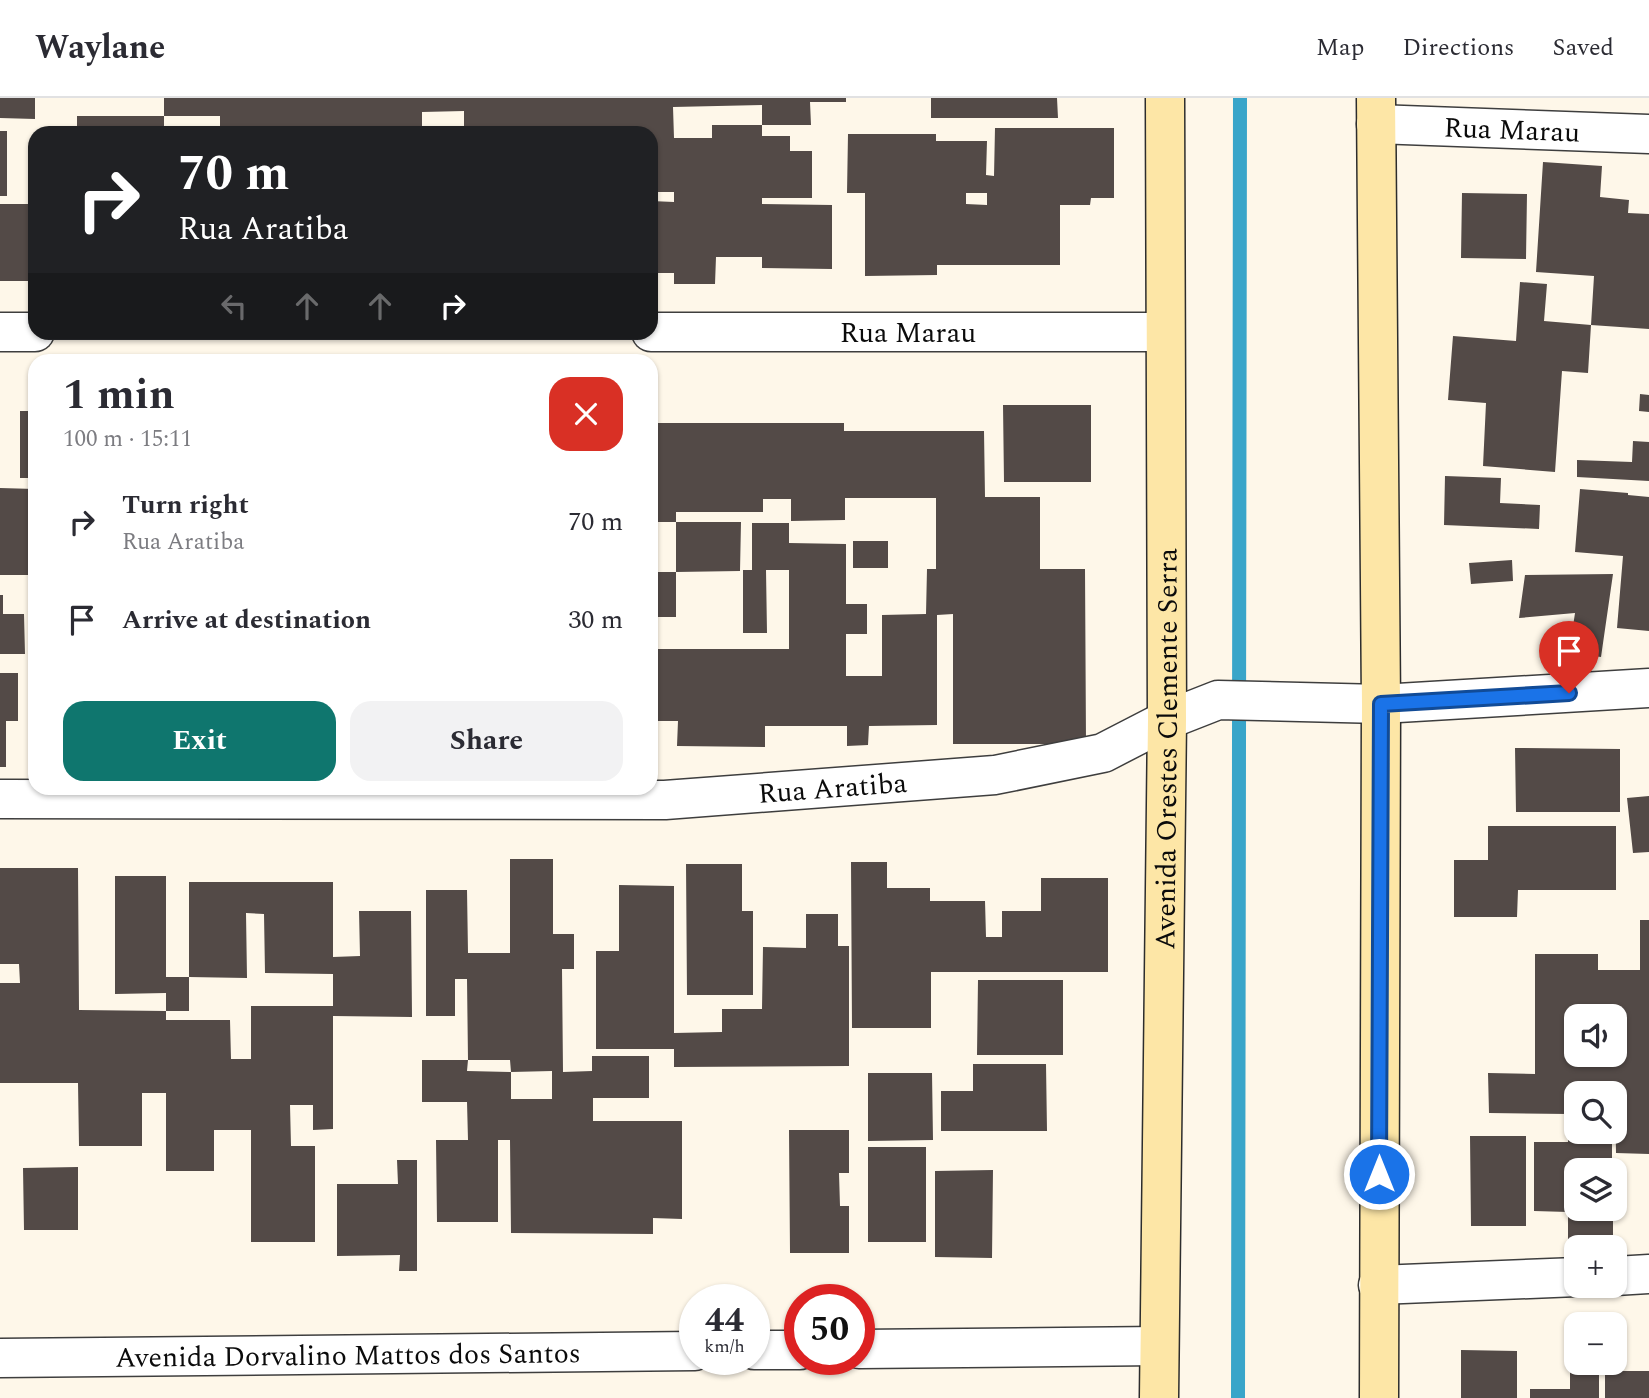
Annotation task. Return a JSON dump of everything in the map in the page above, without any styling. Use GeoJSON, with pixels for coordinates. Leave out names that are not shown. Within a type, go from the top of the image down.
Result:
{"type":"FeatureCollection","features":[{"type":"Feature","properties":{"kind":"main road","name":"Avenida Orestes Clemente Serra"},"geometry":{"type":"LineString","coordinates":[[1159,1398],[1167,720],[1165,98]]}},
{"type":"Feature","properties":{"kind":"main road"},"geometry":{"type":"LineString","coordinates":[[1376,111],[1366,704],[1379,1398]]}},
{"type":"Feature","properties":{"kind":"street","name":"Rua Marau"},"geometry":{"type":"LineString","coordinates":[[1376,111],[1649,134]]}},
{"type":"Feature","properties":{"kind":"street"},"geometry":{"type":"LineString","coordinates":[[0,332],[28,332]]}},
{"type":"Feature","properties":{"kind":"street","name":"Rua Marau"},"geometry":{"type":"LineString","coordinates":[[658,332],[1165,332]]}},
{"type":"Feature","properties":{"kind":"street","name":"Rua Aratiba"},"geometry":{"type":"LineString","coordinates":[[0,799],[665,800],[995,775],[1102,753],[1167,720],[1217,699],[1366,704],[1649,688]]}},
{"type":"Feature","properties":{"kind":"street"},"geometry":{"type":"LineString","coordinates":[[1627,1275],[1649,1274]]}},
{"type":"Feature","properties":{"kind":"street"},"geometry":{"type":"LineString","coordinates":[[1378,1285],[1564,1278]]}},
{"type":"Feature","properties":{"kind":"street"},"geometry":{"type":"LineString","coordinates":[[875,1349],[1159,1346]]}},
{"type":"Feature","properties":{"kind":"street","name":"Avenida Dorvalino Mattos dos Santos"},"geometry":{"type":"LineString","coordinates":[[0,1358],[679,1351]]}},
{"type":"Feature","properties":{"kind":"building"},"geometry":{"type":"Polygon","coordinates":[[[0,98],[35,98],[35,119],[0,118],[0,98]]]}},
{"type":"Feature","properties":{"kind":"building"},"geometry":{"type":"Polygon","coordinates":[[[164,98],[846,98],[846,102],[810,102],[811,125],[762,125],[762,136],[790,136],[790,151],[812,151],[812,198],[762,198],[762,204],[832,205],[832,269],[762,268],[762,257],[716,257],[715,284],[674,284],[674,273],[658,273],[658,201],[674,202],[674,192],[658,192],[658,126],[464,126],[464,111],[422,112],[422,126],[220,126],[220,116],[164,116],[164,98]],[[762,105],[673,107],[674,138],[712,138],[712,125],[762,125],[762,105]]]}},
{"type":"Feature","properties":{"kind":"building"},"geometry":{"type":"Polygon","coordinates":[[[931,98],[1057,98],[1058,118],[931,118],[931,98]]]}},
{"type":"Feature","properties":{"kind":"building"},"geometry":{"type":"Polygon","coordinates":[[[77,116],[164,116],[164,126],[77,126],[77,116]]]}},
{"type":"Feature","properties":{"kind":"building"},"geometry":{"type":"Polygon","coordinates":[[[995,128],[1114,128],[1114,198],[1091,198],[1090,205],[1060,205],[1060,265],[937,265],[937,275],[865,276],[865,193],[847,193],[848,134],[936,134],[936,141],[987,141],[986,175],[994,176],[995,128]],[[966,193],[966,204],[987,205],[987,193],[966,193]]]}},
{"type":"Feature","properties":{"kind":"building"},"geometry":{"type":"Polygon","coordinates":[[[0,131],[7,131],[7,196],[0,196],[0,131]]]}},
{"type":"Feature","properties":{"kind":"building"},"geometry":{"type":"Polygon","coordinates":[[[1543,162],[1602,166],[1600,197],[1629,200],[1628,213],[1649,214],[1649,329],[1591,325],[1594,276],[1536,272],[1543,162]]]}},
{"type":"Feature","properties":{"kind":"building"},"geometry":{"type":"Polygon","coordinates":[[[1462,193],[1527,194],[1526,259],[1461,258],[1462,193]]]}},
{"type":"Feature","properties":{"kind":"building"},"geometry":{"type":"Polygon","coordinates":[[[0,204],[28,204],[28,281],[0,281],[0,204]]]}},
{"type":"Feature","properties":{"kind":"building"},"geometry":{"type":"Polygon","coordinates":[[[1520,282],[1547,284],[1544,321],[1591,325],[1588,373],[1562,371],[1555,472],[1483,466],[1486,403],[1448,400],[1453,336],[1516,341],[1520,282]]]}},
{"type":"Feature","properties":{"kind":"building"},"geometry":{"type":"Polygon","coordinates":[[[1640,394],[1649,395],[1649,412],[1639,411],[1640,394]]]}},
{"type":"Feature","properties":{"kind":"building"},"geometry":{"type":"Polygon","coordinates":[[[1003,405],[1091,405],[1091,482],[1004,482],[1003,405]]]}},
{"type":"Feature","properties":{"kind":"building"},"geometry":{"type":"Polygon","coordinates":[[[20,411],[28,411],[28,478],[20,478],[20,411]]]}},
{"type":"Feature","properties":{"kind":"building"},"geometry":{"type":"Polygon","coordinates":[[[658,423],[844,423],[844,431],[984,431],[985,497],[1040,497],[1040,569],[1085,569],[1086,744],[953,744],[953,614],[937,615],[937,725],[869,726],[868,745],[847,746],[847,726],[765,726],[765,747],[677,746],[678,721],[658,721],[658,649],[789,649],[789,570],[766,570],[767,633],[743,633],[743,570],[752,570],[752,523],[789,523],[789,543],[846,544],[846,604],[867,604],[867,634],[846,634],[846,676],[882,676],[882,615],[926,614],[927,569],[936,569],[936,498],[845,498],[845,520],[791,521],[791,499],[763,499],[763,512],[676,512],[676,522],[658,522],[658,423]]]}},
{"type":"Feature","properties":{"kind":"building"},"geometry":{"type":"Polygon","coordinates":[[[1633,441],[1649,442],[1649,481],[1577,477],[1577,460],[1632,462],[1633,441]]]}},
{"type":"Feature","properties":{"kind":"building"},"geometry":{"type":"Polygon","coordinates":[[[1445,476],[1501,478],[1500,503],[1540,505],[1539,529],[1444,525],[1445,476]]]}},
{"type":"Feature","properties":{"kind":"building"},"geometry":{"type":"Polygon","coordinates":[[[0,488],[28,489],[28,575],[0,575],[0,488]]]}},
{"type":"Feature","properties":{"kind":"building"},"geometry":{"type":"Polygon","coordinates":[[[1580,489],[1649,497],[1649,631],[1617,628],[1623,556],[1575,552],[1580,489]]]}},
{"type":"Feature","properties":{"kind":"building"},"geometry":{"type":"Polygon","coordinates":[[[676,522],[741,522],[740,571],[676,572],[676,522]]]}},
{"type":"Feature","properties":{"kind":"building"},"geometry":{"type":"Polygon","coordinates":[[[853,541],[888,541],[888,568],[853,568],[853,541]]]}},
{"type":"Feature","properties":{"kind":"building"},"geometry":{"type":"Polygon","coordinates":[[[1512,560],[1513,581],[1471,584],[1469,563],[1512,560]]]}},
{"type":"Feature","properties":{"kind":"building"},"geometry":{"type":"Polygon","coordinates":[[[658,572],[676,572],[676,617],[658,617],[658,572]]]}},
{"type":"Feature","properties":{"kind":"building"},"geometry":{"type":"Polygon","coordinates":[[[1613,574],[1601,657],[1569,653],[1575,613],[1519,618],[1525,575],[1613,574]]]}},
{"type":"Feature","properties":{"kind":"building"},"geometry":{"type":"Polygon","coordinates":[[[0,595],[3,595],[3,614],[24,614],[25,654],[0,654],[0,595]]]}},
{"type":"Feature","properties":{"kind":"building"},"geometry":{"type":"Polygon","coordinates":[[[0,673],[18,673],[18,721],[6,721],[6,767],[0,767],[0,673]]]}},
{"type":"Feature","properties":{"kind":"building"},"geometry":{"type":"Polygon","coordinates":[[[1515,748],[1620,749],[1620,812],[1516,812],[1515,748]]]}},
{"type":"Feature","properties":{"kind":"building"},"geometry":{"type":"Polygon","coordinates":[[[1649,796],[1649,852],[1633,853],[1627,798],[1649,796]]]}},
{"type":"Feature","properties":{"kind":"building"},"geometry":{"type":"Polygon","coordinates":[[[1488,826],[1616,826],[1616,890],[1518,890],[1517,917],[1454,917],[1454,860],[1488,860],[1488,826]]]}},
{"type":"Feature","properties":{"kind":"building"},"geometry":{"type":"Polygon","coordinates":[[[510,859],[553,859],[553,934],[574,934],[574,969],[562,969],[563,1072],[592,1071],[592,1056],[649,1056],[649,1098],[593,1098],[593,1121],[682,1121],[682,1219],[653,1218],[653,1234],[511,1233],[510,1140],[498,1140],[498,1222],[437,1222],[436,1140],[468,1140],[467,1102],[422,1102],[422,1060],[468,1060],[467,979],[455,979],[455,1016],[426,1016],[426,890],[467,890],[468,953],[510,953],[510,859]],[[468,1060],[467,1071],[511,1072],[510,1060],[468,1060]],[[552,1071],[511,1072],[511,1099],[552,1099],[552,1071]]]}},
{"type":"Feature","properties":{"kind":"building"},"geometry":{"type":"Polygon","coordinates":[[[851,862],[887,862],[887,888],[930,888],[930,901],[985,901],[986,937],[1002,937],[1002,911],[1041,911],[1041,878],[1108,878],[1108,972],[931,972],[931,1028],[852,1028],[851,862]]]}},
{"type":"Feature","properties":{"kind":"building"},"geometry":{"type":"Polygon","coordinates":[[[686,864],[742,864],[742,911],[753,911],[753,995],[687,995],[686,864]]]}},
{"type":"Feature","properties":{"kind":"building"},"geometry":{"type":"Polygon","coordinates":[[[0,868],[78,868],[79,1010],[166,1011],[166,1020],[230,1020],[231,1059],[251,1059],[251,1006],[333,1006],[333,974],[265,973],[264,914],[246,913],[247,978],[189,977],[189,882],[333,882],[333,957],[360,956],[359,911],[411,911],[412,1017],[333,1016],[333,1129],[313,1130],[313,1105],[290,1105],[291,1146],[315,1146],[315,1242],[251,1242],[251,1130],[214,1130],[214,1171],[166,1171],[166,1093],[142,1093],[142,1146],[79,1146],[78,1083],[0,1083],[0,983],[20,983],[19,964],[0,964],[0,868]]]}},
{"type":"Feature","properties":{"kind":"building"},"geometry":{"type":"Polygon","coordinates":[[[115,876],[166,876],[166,977],[189,977],[189,1011],[166,1011],[166,993],[115,994],[115,876]]]}},
{"type":"Feature","properties":{"kind":"building"},"geometry":{"type":"Polygon","coordinates":[[[619,885],[674,886],[674,1033],[722,1032],[722,1009],[762,1009],[763,947],[806,948],[806,914],[838,914],[838,946],[849,946],[849,1066],[674,1067],[674,1049],[596,1049],[596,951],[619,951],[619,885]]]}},
{"type":"Feature","properties":{"kind":"building"},"geometry":{"type":"Polygon","coordinates":[[[1640,920],[1649,920],[1649,1154],[1616,1153],[1616,1144],[1627,1144],[1627,1081],[1564,1081],[1564,1114],[1489,1113],[1488,1073],[1535,1074],[1535,954],[1598,954],[1598,970],[1640,970],[1640,920]]]}},
{"type":"Feature","properties":{"kind":"building"},"geometry":{"type":"Polygon","coordinates":[[[978,980],[1063,980],[1063,1055],[977,1055],[978,980]]]}},
{"type":"Feature","properties":{"kind":"building"},"geometry":{"type":"Polygon","coordinates":[[[973,1064],[1046,1064],[1047,1131],[941,1131],[941,1091],[973,1091],[973,1064]]]}},
{"type":"Feature","properties":{"kind":"building"},"geometry":{"type":"Polygon","coordinates":[[[868,1073],[932,1073],[933,1140],[868,1141],[868,1073]]]}},
{"type":"Feature","properties":{"kind":"building"},"geometry":{"type":"Polygon","coordinates":[[[789,1130],[849,1130],[849,1173],[839,1173],[840,1206],[849,1206],[849,1253],[790,1253],[789,1130]]]}},
{"type":"Feature","properties":{"kind":"building"},"geometry":{"type":"Polygon","coordinates":[[[1470,1136],[1526,1136],[1526,1226],[1471,1226],[1470,1136]]]}},
{"type":"Feature","properties":{"kind":"building"},"geometry":{"type":"Polygon","coordinates":[[[1534,1142],[1612,1144],[1612,1158],[1564,1158],[1564,1212],[1534,1211],[1534,1142]]]}},
{"type":"Feature","properties":{"kind":"building"},"geometry":{"type":"Polygon","coordinates":[[[868,1147],[926,1147],[926,1242],[868,1242],[868,1147]]]}},
{"type":"Feature","properties":{"kind":"building"},"geometry":{"type":"Polygon","coordinates":[[[397,1160],[417,1160],[417,1271],[399,1271],[400,1255],[337,1256],[337,1184],[398,1184],[397,1160]]]}},
{"type":"Feature","properties":{"kind":"building"},"geometry":{"type":"Polygon","coordinates":[[[78,1167],[78,1230],[24,1230],[23,1168],[78,1167]]]}},
{"type":"Feature","properties":{"kind":"building"},"geometry":{"type":"Polygon","coordinates":[[[993,1170],[992,1258],[935,1257],[935,1171],[993,1170]]]}},
{"type":"Feature","properties":{"kind":"building"},"geometry":{"type":"Polygon","coordinates":[[[1568,1221],[1613,1221],[1613,1235],[1568,1235],[1568,1221]]]}},
{"type":"Feature","properties":{"kind":"building"},"geometry":{"type":"Polygon","coordinates":[[[1461,1350],[1517,1351],[1517,1398],[1461,1398],[1461,1350]]]}},
{"type":"Feature","properties":{"kind":"building"},"geometry":{"type":"Polygon","coordinates":[[[1649,1371],[1649,1398],[1605,1398],[1605,1375],[1649,1371]]]}},
{"type":"Feature","properties":{"kind":"building"},"geometry":{"type":"Polygon","coordinates":[[[1570,1375],[1599,1375],[1599,1398],[1530,1398],[1530,1389],[1570,1389],[1570,1375]]]}},
{"type":"Feature","properties":{"kind":"waterway"},"geometry":{"type":"LineString","coordinates":[[1238,1398],[1240,98]]}},
{"type":"Feature","properties":{"kind":"route"},"geometry":{"type":"LineString","coordinates":[[1379,1174],[1381,704],[1569,693]]}}]}
